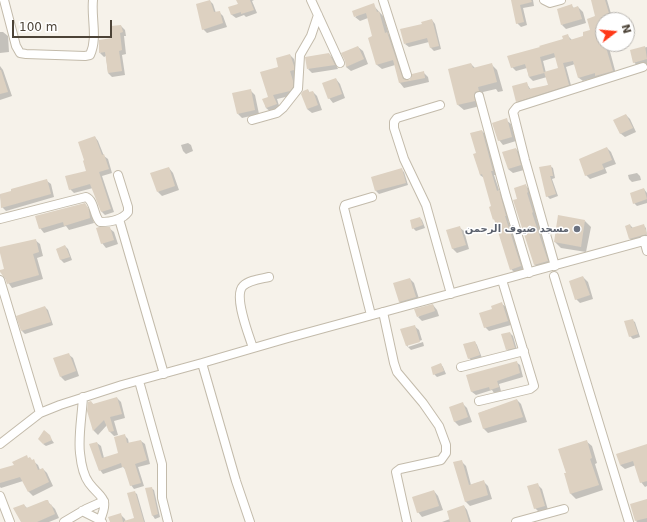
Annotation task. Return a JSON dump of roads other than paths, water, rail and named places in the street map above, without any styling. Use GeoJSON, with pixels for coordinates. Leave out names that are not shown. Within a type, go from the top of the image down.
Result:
{"type":"FeatureCollection","features":[{"type":"Feature","properties":{"kind":"street"},"geometry":{"type":"LineString","coordinates":[[4,0],[16,46],[20,53],[85,56],[90,55],[93,40],[93,0]]}},
{"type":"Feature","properties":{"kind":"street"},"geometry":{"type":"LineString","coordinates":[[311,0],[340,63]]}},
{"type":"Feature","properties":{"kind":"street"},"geometry":{"type":"LineString","coordinates":[[383,0],[407,75]]}},
{"type":"Feature","properties":{"kind":"street"},"geometry":{"type":"LineString","coordinates":[[544,0],[550,3],[561,0]]}},
{"type":"Feature","properties":{"kind":"street"},"geometry":{"type":"LineString","coordinates":[[252,120],[277,113],[283,108],[298,89],[300,55],[311,36],[318,15]]}},
{"type":"Feature","properties":{"kind":"street"},"geometry":{"type":"LineString","coordinates":[[555,266],[525,160],[514,112],[517,107],[643,67]]}},
{"type":"Feature","properties":{"kind":"street"},"geometry":{"type":"LineString","coordinates":[[479,96],[506,196],[529,273]]}},
{"type":"Feature","properties":{"kind":"street"},"geometry":{"type":"LineString","coordinates":[[440,105],[403,115],[397,118],[394,122],[394,128],[404,159],[426,205],[451,294]]}},
{"type":"Feature","properties":{"kind":"street"},"geometry":{"type":"LineString","coordinates":[[0,218],[86,197],[90,200],[95,215],[100,222],[119,219],[128,212],[128,207],[118,175]]}},
{"type":"Feature","properties":{"kind":"street"},"geometry":{"type":"LineString","coordinates":[[371,315],[344,208],[345,205],[372,197]]}},
{"type":"Feature","properties":{"kind":"street"},"geometry":{"type":"LineString","coordinates":[[119,219],[164,374]]}},
{"type":"Feature","properties":{"kind":"street"},"geometry":{"type":"LineString","coordinates":[[0,444],[40,413],[139,381],[371,315],[646,240],[647,251]]}},
{"type":"Feature","properties":{"kind":"street"},"geometry":{"type":"LineString","coordinates":[[554,276],[629,522]]}},
{"type":"Feature","properties":{"kind":"street"},"geometry":{"type":"LineString","coordinates":[[253,348],[240,304],[239,292],[247,283],[269,277]]}},
{"type":"Feature","properties":{"kind":"street"},"geometry":{"type":"LineString","coordinates":[[0,280],[40,413]]}},
{"type":"Feature","properties":{"kind":"street"},"geometry":{"type":"LineString","coordinates":[[479,401],[532,388],[534,383],[502,280]]}},
{"type":"Feature","properties":{"kind":"street"},"geometry":{"type":"LineString","coordinates":[[384,312],[394,364],[397,372],[431,414],[439,426],[446,445],[446,453],[441,460],[400,469],[396,472],[407,522]]}},
{"type":"Feature","properties":{"kind":"street"},"geometry":{"type":"LineString","coordinates":[[461,367],[524,351]]}},
{"type":"Feature","properties":{"kind":"street"},"geometry":{"type":"LineString","coordinates":[[202,363],[236,481],[250,522]]}},
{"type":"Feature","properties":{"kind":"street"},"geometry":{"type":"LineString","coordinates":[[139,381],[162,464],[162,498],[168,522]]}},
{"type":"Feature","properties":{"kind":"street"},"geometry":{"type":"LineString","coordinates":[[82,511],[101,521],[105,505],[104,501],[88,482],[84,473],[80,452],[83,398]]}},
{"type":"Feature","properties":{"kind":"street"},"geometry":{"type":"LineString","coordinates":[[0,496],[10,522]]}},
{"type":"Feature","properties":{"kind":"street"},"geometry":{"type":"LineString","coordinates":[[64,522],[82,511],[104,501]]}},
{"type":"Feature","properties":{"kind":"street"},"geometry":{"type":"LineString","coordinates":[[516,522],[564,510]]}},
{"type":"Feature","properties":{"kind":"place","name":"مسجد ضيوف الرحمن"},"geometry":{"type":"Point","coordinates":[577,229]}}]}
